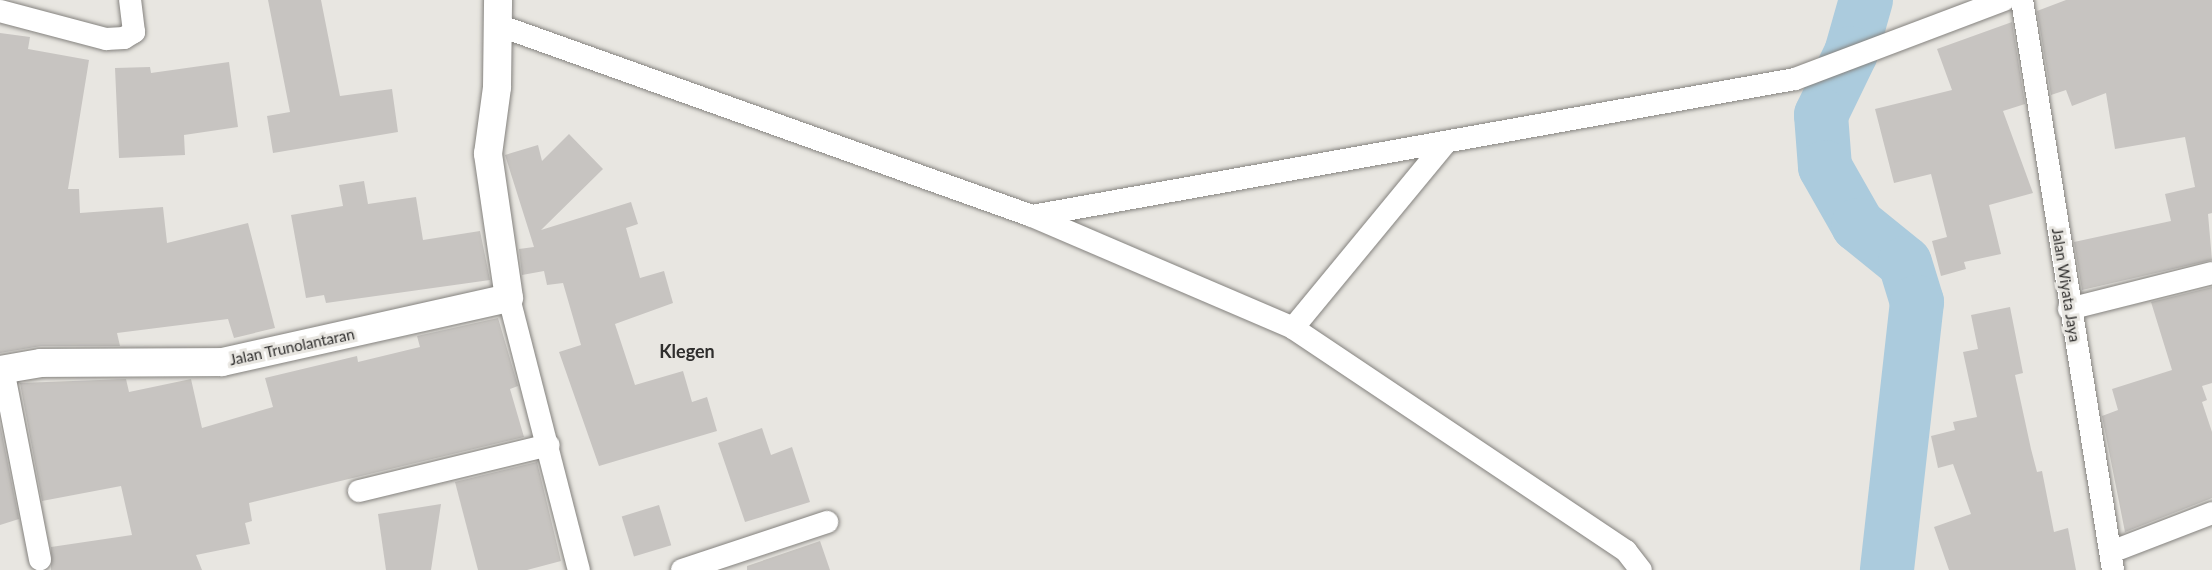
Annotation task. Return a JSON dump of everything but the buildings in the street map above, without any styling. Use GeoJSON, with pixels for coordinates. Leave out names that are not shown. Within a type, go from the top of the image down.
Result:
{"type":"FeatureCollection","features":[{"type":"Feature","properties":{"kind":"street"},"geometry":{"type":"LineString","coordinates":[[0,11],[106,39],[124,38],[134,32],[130,0]]}},
{"type":"Feature","properties":{"kind":"street"},"geometry":{"type":"LineString","coordinates":[[1032,216],[1444,144],[1820,70],[2004,0]]}},
{"type":"Feature","properties":{"kind":"street","name":"Jalan Wiyata Jaya"},"geometry":{"type":"LineString","coordinates":[[2022,0],[2069,309],[2112,561]]}},
{"type":"Feature","properties":{"kind":"street"},"geometry":{"type":"LineString","coordinates":[[579,570],[549,445],[509,298],[488,154],[497,87],[498,12],[1032,216],[1293,328],[1626,551],[1641,570]]}},
{"type":"Feature","properties":{"kind":"street"},"geometry":{"type":"LineString","coordinates":[[1293,328],[1444,144]]}},
{"type":"Feature","properties":{"kind":"street"},"geometry":{"type":"LineString","coordinates":[[2069,309],[2212,273]]}},
{"type":"Feature","properties":{"kind":"street","name":"Jalan Trunolantaran"},"geometry":{"type":"LineString","coordinates":[[2,369],[93,361],[222,362],[283,352],[509,298]]}},
{"type":"Feature","properties":{"kind":"street"},"geometry":{"type":"LineString","coordinates":[[2,369],[40,559]]}},
{"type":"Feature","properties":{"kind":"street"},"geometry":{"type":"LineString","coordinates":[[359,491],[549,445]]}},
{"type":"Feature","properties":{"kind":"street"},"geometry":{"type":"LineString","coordinates":[[2112,561],[2212,513]]}},
{"type":"Feature","properties":{"kind":"street"},"geometry":{"type":"LineString","coordinates":[[682,570],[827,522]]}},
{"type":"Feature","properties":{"kind":"waterway"},"geometry":{"type":"LineString","coordinates":[[1866,0],[1851,53],[1821,115],[1825,167],[1858,225],[1905,263],[1917,302],[1887,570]]}},
{"type":"Feature","properties":{"kind":"district","name":"Klegen"},"geometry":{"type":"Point","coordinates":[687,351]}}]}
